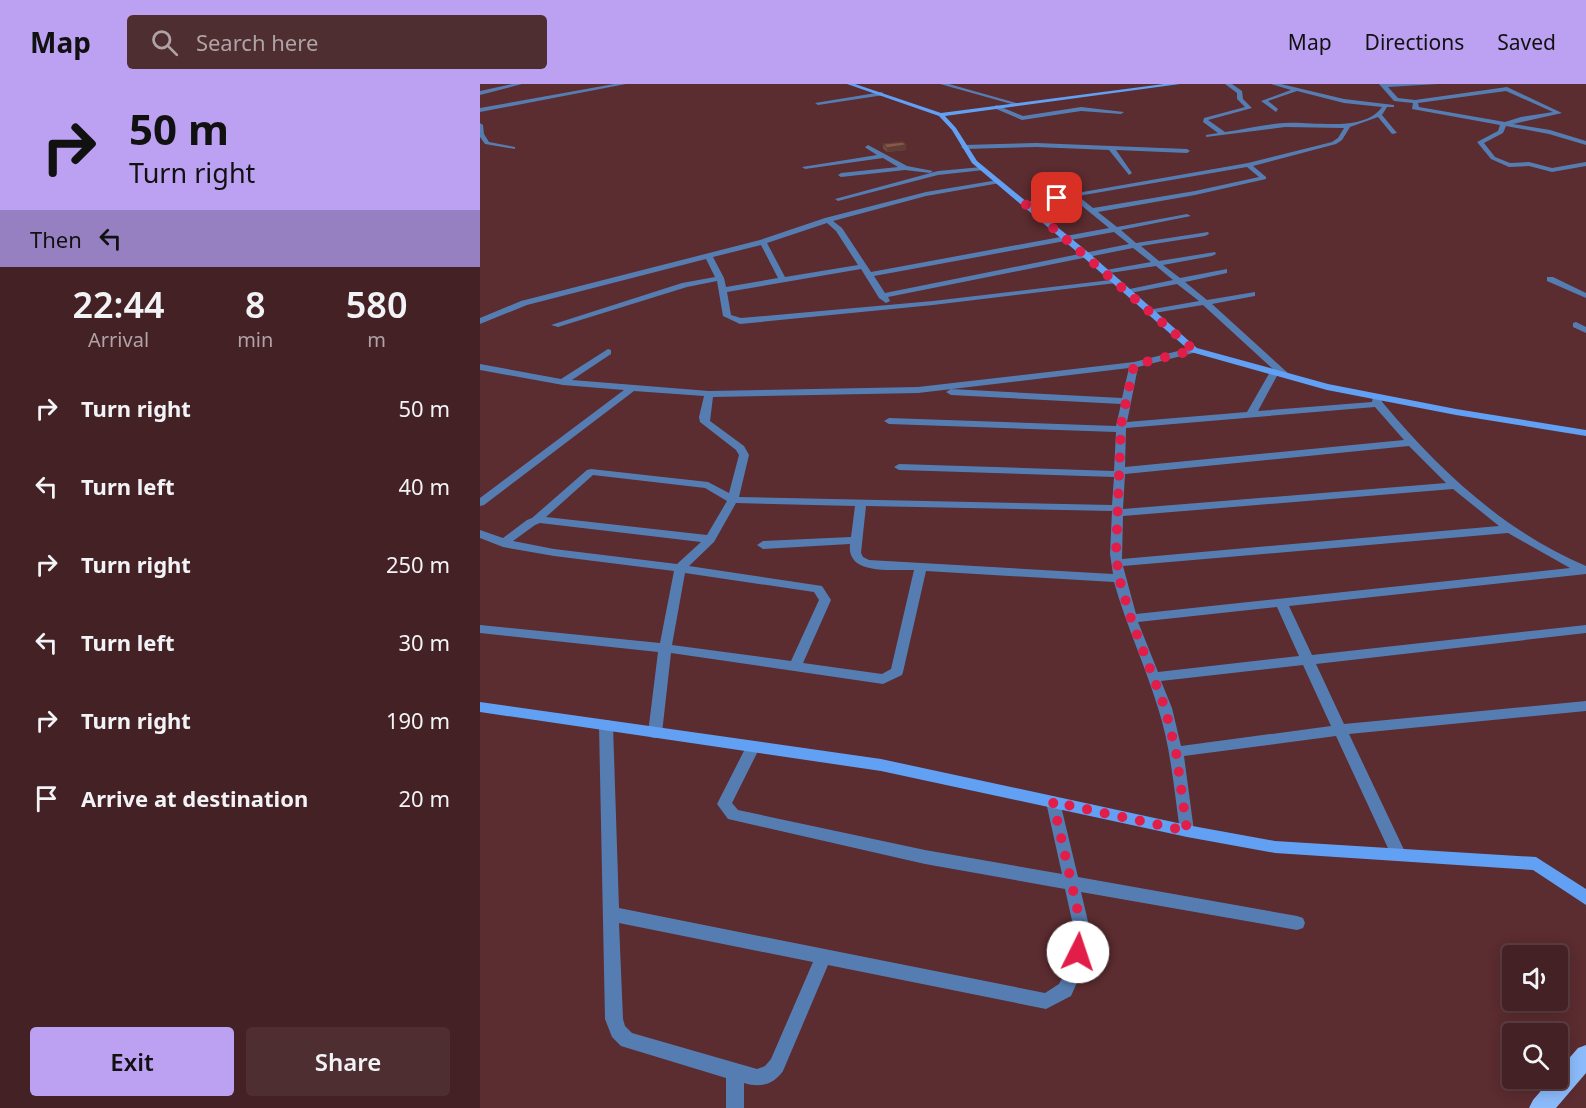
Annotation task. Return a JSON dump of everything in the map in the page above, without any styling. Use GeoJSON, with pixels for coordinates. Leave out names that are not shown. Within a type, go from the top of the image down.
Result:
{"type":"FeatureCollection","features":[{"type":"Feature","properties":{"kind":"main road"},"geometry":{"type":"LineString","coordinates":[[850,84],[941,115],[954,129],[964,147],[982,169],[1106,272],[1194,350],[1377,400],[1586,433]]}},
{"type":"Feature","properties":{"kind":"main road"},"geometry":{"type":"LineString","coordinates":[[941,115],[1177,84]]}},
{"type":"Feature","properties":{"kind":"main road"},"geometry":{"type":"LineString","coordinates":[[480,707],[881,765],[1187,831],[1275,847],[1536,864],[1586,898]]}},
{"type":"Feature","properties":{"kind":"main road"},"geometry":{"type":"LineString","coordinates":[[1541,1108],[1586,1056]]}},
{"type":"Feature","properties":{"kind":"street"},"geometry":{"type":"LineString","coordinates":[[480,93],[519,84]]}},
{"type":"Feature","properties":{"kind":"street"},"geometry":{"type":"LineString","coordinates":[[480,110],[605,85],[622,84]]}},
{"type":"Feature","properties":{"kind":"street"},"geometry":{"type":"LineString","coordinates":[[943,84],[1017,104]]}},
{"type":"Feature","properties":{"kind":"street"},"geometry":{"type":"LineString","coordinates":[[1223,133],[1205,121],[1206,119],[1249,108],[1240,99],[1240,92],[1228,84]]}},
{"type":"Feature","properties":{"kind":"street"},"geometry":{"type":"LineString","coordinates":[[1274,84],[1344,101],[1414,105],[1503,125],[1550,132],[1586,143]]}},
{"type":"Feature","properties":{"kind":"street"},"geometry":{"type":"LineString","coordinates":[[1391,104],[1383,85],[1435,84]]}},
{"type":"Feature","properties":{"kind":"street"},"geometry":{"type":"LineString","coordinates":[[1414,105],[1508,89],[1515,87],[1513,84]]}},
{"type":"Feature","properties":{"kind":"street"},"geometry":{"type":"LineString","coordinates":[[1503,125],[1521,119],[1559,113],[1508,89]]}},
{"type":"Feature","properties":{"kind":"street"},"geometry":{"type":"LineString","coordinates":[[1276,110],[1264,101],[1295,90]]}},
{"type":"Feature","properties":{"kind":"street"},"geometry":{"type":"LineString","coordinates":[[818,103],[882,94]]}},
{"type":"Feature","properties":{"kind":"street"},"geometry":{"type":"LineString","coordinates":[[1046,100],[1065,110]]}},
{"type":"Feature","properties":{"kind":"street"},"geometry":{"type":"LineString","coordinates":[[1208,136],[1285,125],[1348,126],[1379,115],[1391,104]]}},
{"type":"Feature","properties":{"kind":"street"},"geometry":{"type":"LineString","coordinates":[[996,107],[1022,118],[1065,110],[1121,112]]}},
{"type":"Feature","properties":{"kind":"street"},"geometry":{"type":"LineString","coordinates":[[1379,115],[1394,133]]}},
{"type":"Feature","properties":{"kind":"street"},"geometry":{"type":"LineString","coordinates":[[1503,125],[1501,132],[1480,143],[1493,158],[1504,164],[1528,164],[1552,170],[1586,164]]}},
{"type":"Feature","properties":{"kind":"street"},"geometry":{"type":"LineString","coordinates":[[480,126],[481,134],[487,143],[513,148]]}},
{"type":"Feature","properties":{"kind":"street"},"geometry":{"type":"LineString","coordinates":[[1024,203],[1248,165],[1334,142],[1340,139],[1348,126]]}},
{"type":"Feature","properties":{"kind":"street"},"geometry":{"type":"LineString","coordinates":[[964,147],[1036,145],[1187,151]]}},
{"type":"Feature","properties":{"kind":"street"},"geometry":{"type":"LineString","coordinates":[[868,147],[905,168]]}},
{"type":"Feature","properties":{"kind":"street"},"geometry":{"type":"LineString","coordinates":[[1112,149],[1129,173]]}},
{"type":"Feature","properties":{"kind":"street"},"geometry":{"type":"LineString","coordinates":[[805,167],[884,156]]}},
{"type":"Feature","properties":{"kind":"street"},"geometry":{"type":"LineString","coordinates":[[1094,210],[1195,194],[1264,178],[1248,165]]}},
{"type":"Feature","properties":{"kind":"street"},"geometry":{"type":"LineString","coordinates":[[841,175],[905,168],[938,172],[982,169]]}},
{"type":"Feature","properties":{"kind":"street"},"geometry":{"type":"LineString","coordinates":[[838,199],[938,172]]}},
{"type":"Feature","properties":{"kind":"street"},"geometry":{"type":"LineString","coordinates":[[480,321],[524,303],[763,242],[828,220],[926,194],[998,182]]}},
{"type":"Feature","properties":{"kind":"street"},"geometry":{"type":"LineString","coordinates":[[1073,195],[1206,303],[1280,374],[1251,414]]}},
{"type":"Feature","properties":{"kind":"street"},"geometry":{"type":"LineString","coordinates":[[869,276],[1187,216]]}},
{"type":"Feature","properties":{"kind":"street"},"geometry":{"type":"LineString","coordinates":[[828,220],[839,230],[861,267],[890,308]]}},
{"type":"Feature","properties":{"kind":"street"},"geometry":{"type":"LineString","coordinates":[[882,296],[1135,245],[1205,234]]}},
{"type":"Feature","properties":{"kind":"street"},"geometry":{"type":"LineString","coordinates":[[763,242],[783,280]]}},
{"type":"Feature","properties":{"kind":"street"},"geometry":{"type":"LineString","coordinates":[[1106,272],[1212,254]]}},
{"type":"Feature","properties":{"kind":"street"},"geometry":{"type":"LineString","coordinates":[[708,255],[720,278],[727,316],[740,321],[890,308],[1116,281]]}},
{"type":"Feature","properties":{"kind":"street"},"geometry":{"type":"LineString","coordinates":[[723,290],[861,267]]}},
{"type":"Feature","properties":{"kind":"street"},"geometry":{"type":"LineString","coordinates":[[1128,292],[1224,272]]}},
{"type":"Feature","properties":{"kind":"street"},"geometry":{"type":"LineString","coordinates":[[555,326],[685,285],[720,278]]}},
{"type":"Feature","properties":{"kind":"street"},"geometry":{"type":"LineString","coordinates":[[1550,279],[1586,296]]}},
{"type":"Feature","properties":{"kind":"street"},"geometry":{"type":"LineString","coordinates":[[1151,312],[1252,294]]}},
{"type":"Feature","properties":{"kind":"street"},"geometry":{"type":"LineString","coordinates":[[1576,326],[1586,330]]}},
{"type":"Feature","properties":{"kind":"street"},"geometry":{"type":"LineString","coordinates":[[918,390],[1134,365],[1194,350]]}},
{"type":"Feature","properties":{"kind":"street"},"geometry":{"type":"LineString","coordinates":[[563,382],[608,352]]}},
{"type":"Feature","properties":{"kind":"street"},"geometry":{"type":"LineString","coordinates":[[1134,365],[1124,401],[1121,427],[1117,563],[1131,619],[1154,677],[1176,752],[1187,831]]}},
{"type":"Feature","properties":{"kind":"street"},"geometry":{"type":"LineString","coordinates":[[480,367],[563,382],[709,394],[918,390],[1124,401]]}},
{"type":"Feature","properties":{"kind":"street"},"geometry":{"type":"LineString","coordinates":[[480,503],[633,388]]}},
{"type":"Feature","properties":{"kind":"street"},"geometry":{"type":"LineString","coordinates":[[655,733],[664,648],[680,568],[710,539],[733,500],[744,455],[740,447],[705,422],[709,394]]}},
{"type":"Feature","properties":{"kind":"street"},"geometry":{"type":"LineString","coordinates":[[889,421],[1121,427],[1377,400],[1409,443],[1454,486],[1509,529],[1585,570]]}},
{"type":"Feature","properties":{"kind":"street"},"geometry":{"type":"LineString","coordinates":[[899,467],[1120,473],[1409,443]]}},
{"type":"Feature","properties":{"kind":"street"},"geometry":{"type":"LineString","coordinates":[[503,543],[536,520],[591,472],[708,485],[733,500],[1118,511],[1454,486]]}},
{"type":"Feature","properties":{"kind":"street"},"geometry":{"type":"LineString","coordinates":[[861,503],[855,553],[859,560],[867,564],[1119,578]]}},
{"type":"Feature","properties":{"kind":"street"},"geometry":{"type":"LineString","coordinates":[[536,520],[710,539]]}},
{"type":"Feature","properties":{"kind":"street"},"geometry":{"type":"LineString","coordinates":[[1117,563],[1509,529]]}},
{"type":"Feature","properties":{"kind":"street"},"geometry":{"type":"LineString","coordinates":[[480,534],[503,543],[539,551],[680,568],[818,589],[825,600],[795,667]]}},
{"type":"Feature","properties":{"kind":"street"},"geometry":{"type":"LineString","coordinates":[[763,545],[856,540]]}},
{"type":"Feature","properties":{"kind":"street"},"geometry":{"type":"LineString","coordinates":[[480,628],[664,648],[883,679],[897,672],[921,567]]}},
{"type":"Feature","properties":{"kind":"street"},"geometry":{"type":"LineString","coordinates":[[1131,619],[1585,570]]}},
{"type":"Feature","properties":{"kind":"street"},"geometry":{"type":"LineString","coordinates":[[1281,603],[1398,854]]}},
{"type":"Feature","properties":{"kind":"street"},"geometry":{"type":"LineString","coordinates":[[1154,677],[1586,629]]}},
{"type":"Feature","properties":{"kind":"street"},"geometry":{"type":"LineString","coordinates":[[1176,752],[1339,730],[1586,706]]}},
{"type":"Feature","properties":{"kind":"street"},"geometry":{"type":"LineString","coordinates":[[606,725],[614,1019],[618,1031],[627,1040],[757,1078],[771,1073],[777,1065],[823,958]]}},
{"type":"Feature","properties":{"kind":"street"},"geometry":{"type":"LineString","coordinates":[[753,747],[724,804],[733,815],[925,857],[1297,923]]}},
{"type":"Feature","properties":{"kind":"street"},"geometry":{"type":"LineString","coordinates":[[612,914],[1046,1001],[1065,990],[1074,971],[1083,934],[1053,802]]}},
{"type":"Feature","properties":{"kind":"street"},"geometry":{"type":"LineString","coordinates":[[735,1072],[735,1108]]}},
{"type":"Feature","properties":{"kind":"building"},"geometry":{"type":"Polygon","coordinates":[[[903,142],[906,145],[887,148],[883,144],[903,142]]]}},
{"type":"Feature","properties":{"kind":"route"},"geometry":{"type":"LineString","coordinates":[[1057,198],[1024,203],[1194,350],[1134,365],[1124,401],[1121,425],[1116,554],[1120,586],[1165,708],[1176,752],[1187,831],[1053,802],[1083,934],[1078,952]]}}]}
